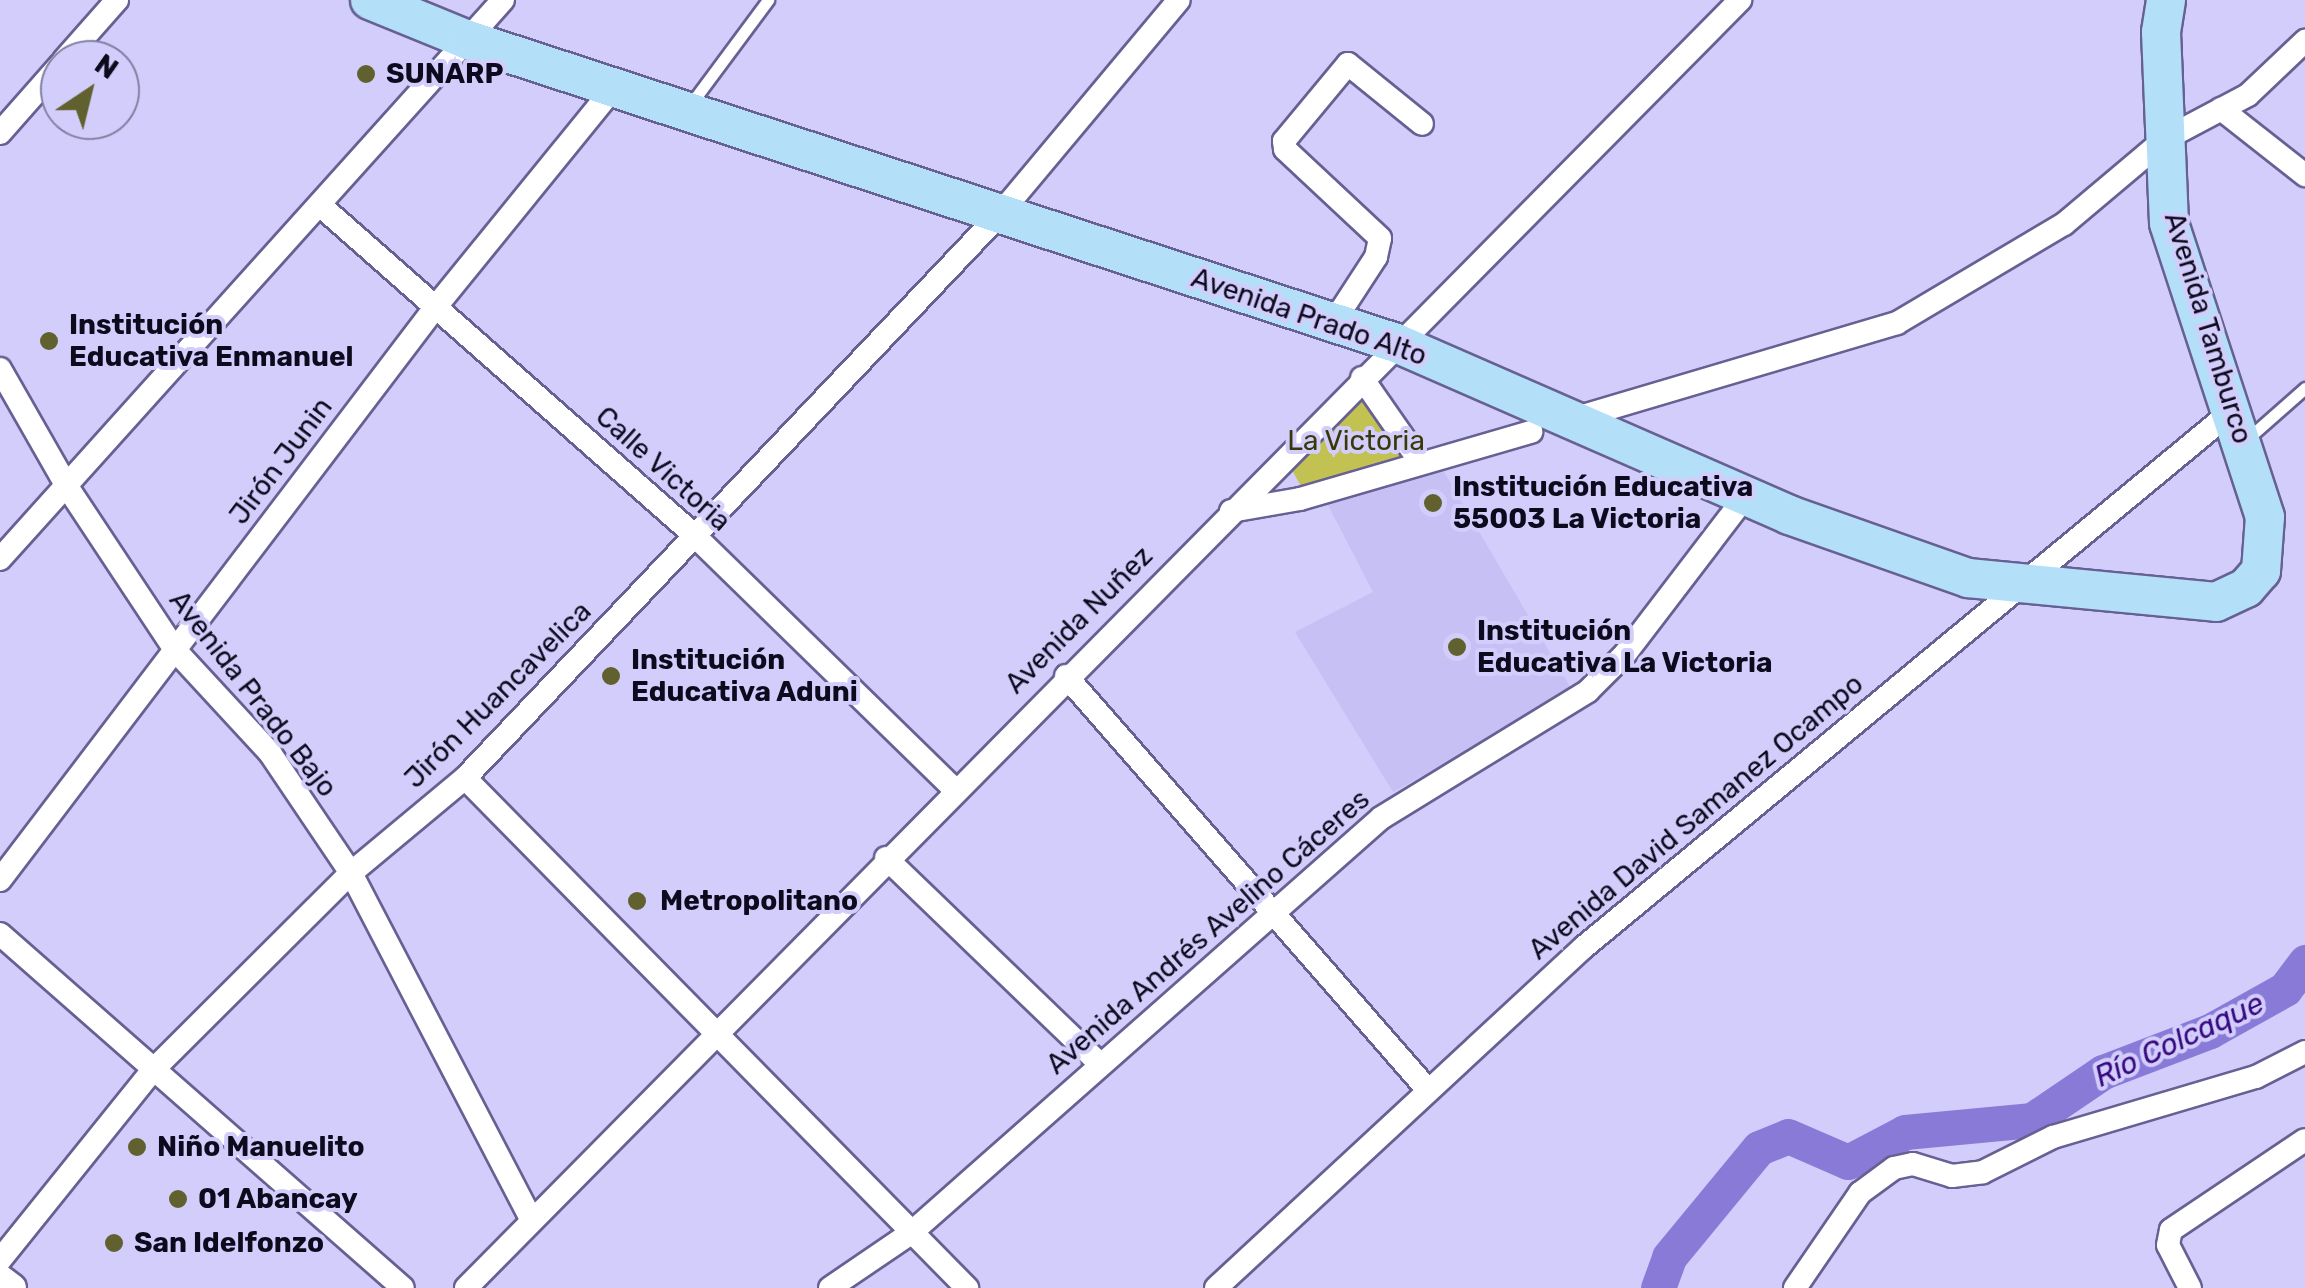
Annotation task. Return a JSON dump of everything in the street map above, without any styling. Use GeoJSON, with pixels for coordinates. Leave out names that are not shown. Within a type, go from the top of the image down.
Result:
{"type":"FeatureCollection","features":[{"type":"Feature","properties":{"kind":"highway","name":"Avenida Prado Alto"},"geometry":{"type":"LineString","coordinates":[[370,0],[468,40],[617,84],[1000,215],[1396,343],[1746,496],[1968,578],[2029,580],[2216,602],[2246,588]]}},
{"type":"Feature","properties":{"kind":"highway","name":"Avenida Tamburco"},"geometry":{"type":"LineString","coordinates":[[2166,0],[2169,223],[2266,517],[2261,571],[2246,588]]}},
{"type":"Feature","properties":{"kind":"street"},"geometry":{"type":"LineString","coordinates":[[82,40],[117,0]]}},
{"type":"Feature","properties":{"kind":"street"},"geometry":{"type":"LineString","coordinates":[[0,559],[68,488],[503,0]]}},
{"type":"Feature","properties":{"kind":"street","name":"Jirón Huancavelica"},"geometry":{"type":"LineString","coordinates":[[0,1260],[153,1070],[351,874],[465,778],[1000,215],[1179,0]]}},
{"type":"Feature","properties":{"kind":"street","name":"Avenida Nuñez"},"geometry":{"type":"LineString","coordinates":[[466,1288],[954,788],[1740,0]]}},
{"type":"Feature","properties":{"kind":"street"},"geometry":{"type":"LineString","coordinates":[[1573,419],[1898,323],[2064,224],[2166,139],[2248,96],[2305,41]]}},
{"type":"Feature","properties":{"kind":"street"},"geometry":{"type":"LineString","coordinates":[[1333,323],[1376,257],[1380,238],[1284,149],[1284,140],[1348,64],[1422,124]]}},
{"type":"Feature","properties":{"kind":"street","name":"Jirón Junin"},"geometry":{"type":"LineString","coordinates":[[0,880],[434,309],[617,84]]}},
{"type":"Feature","properties":{"kind":"street"},"geometry":{"type":"LineString","coordinates":[[0,133],[40,87]]}},
{"type":"Feature","properties":{"kind":"street"},"geometry":{"type":"LineString","coordinates":[[2221,109],[2305,175]]}},
{"type":"Feature","properties":{"kind":"street","name":"Calle Victoria"},"geometry":{"type":"LineString","coordinates":[[321,206],[694,536],[954,788]]}},
{"type":"Feature","properties":{"kind":"street","name":"Avenida Prado Bajo"},"geometry":{"type":"LineString","coordinates":[[0,369],[68,488],[176,651],[270,753],[351,874],[532,1222]]}},
{"type":"Feature","properties":{"kind":"street"},"geometry":{"type":"LineString","coordinates":[[1362,378],[1421,463]]}},
{"type":"Feature","properties":{"kind":"street","name":"Avenida David Samanez Ocampo"},"geometry":{"type":"LineString","coordinates":[[1216,1288],[1600,934],[2029,580],[2237,427]]}},
{"type":"Feature","properties":{"kind":"street"},"geometry":{"type":"LineString","coordinates":[[1231,510],[1300,500],[1531,432]]}},
{"type":"Feature","properties":{"kind":"street","name":"Avenida Andrés Avelino Cáceres"},"geometry":{"type":"LineString","coordinates":[[830,1288],[911,1233],[1381,818],[1588,691],[1626,654],[1746,496]]}},
{"type":"Feature","properties":{"kind":"street"},"geometry":{"type":"LineString","coordinates":[[1066,676],[1278,910],[1428,1090]]}},
{"type":"Feature","properties":{"kind":"street"},"geometry":{"type":"LineString","coordinates":[[465,778],[967,1288]]}},
{"type":"Feature","properties":{"kind":"street"},"geometry":{"type":"LineString","coordinates":[[886,858],[1100,1064]]}},
{"type":"Feature","properties":{"kind":"street"},"geometry":{"type":"LineString","coordinates":[[0,934],[404,1288]]}},
{"type":"Feature","properties":{"kind":"street"},"geometry":{"type":"LineString","coordinates":[[1794,1288],[1860,1193],[1894,1168],[1912,1164],[1952,1176],[1983,1172],[2053,1137],[2256,1077],[2305,1052]]}},
{"type":"Feature","properties":{"kind":"street"},"geometry":{"type":"LineString","coordinates":[[2190,1288],[2168,1245],[2171,1230],[2305,1140]]}},
{"type":"Feature","properties":{"kind":"street"},"geometry":{"type":"LineString","coordinates":[[0,1279],[12,1288]]}},
{"type":"Feature","properties":{"kind":"lane"},"geometry":{"type":"LineString","coordinates":[[688,108],[768,0]]}},
{"type":"Feature","properties":{"kind":"lane"},"geometry":{"type":"LineString","coordinates":[[2237,427],[2305,388]]}},
{"type":"Feature","properties":{"kind":"shaded area","name":"La Victoria"},"geometry":{"type":"Polygon","coordinates":[[[1440,465],[1573,692],[1393,792],[1295,632],[1373,592],[1326,501],[1440,465]]]}},
{"type":"Feature","properties":{"kind":"green space","name":"La Victoria"},"geometry":{"type":"Polygon","coordinates":[[[1358,388],[1410,460],[1303,490],[1291,468],[1358,388]]]}},
{"type":"Feature","properties":{"kind":"waterway","name":"Río Colcaque"},"geometry":{"type":"LineString","coordinates":[[1658,1288],[1669,1257],[1759,1148],[1788,1136],[1848,1162],[1905,1132],[2032,1120],[2103,1072],[2210,1031],[2285,989],[2305,962]]}},
{"type":"Feature","properties":{"kind":"place","name":"SUNARP"},"geometry":{"type":"Point","coordinates":[366,74]}},
{"type":"Feature","properties":{"kind":"place","name":"Institución Educativa Enmanuel"},"geometry":{"type":"Point","coordinates":[49,341]}},
{"type":"Feature","properties":{"kind":"place","name":"Institución Educativa 55003 La Victoria"},"geometry":{"type":"Point","coordinates":[1433,503]}},
{"type":"Feature","properties":{"kind":"place","name":"Institución Educativa La Victoria"},"geometry":{"type":"Point","coordinates":[1457,647]}},
{"type":"Feature","properties":{"kind":"place","name":"Institución Educativa Aduni"},"geometry":{"type":"Point","coordinates":[611,676]}},
{"type":"Feature","properties":{"kind":"place","name":"Metropolitano"},"geometry":{"type":"Point","coordinates":[637,901]}},
{"type":"Feature","properties":{"kind":"place","name":"Niño Manuelito"},"geometry":{"type":"Point","coordinates":[137,1147]}},
{"type":"Feature","properties":{"kind":"place","name":"01 Abancay"},"geometry":{"type":"Point","coordinates":[178,1199]}},
{"type":"Feature","properties":{"kind":"place","name":"San Idelfonzo"},"geometry":{"type":"Point","coordinates":[114,1243]}}]}
